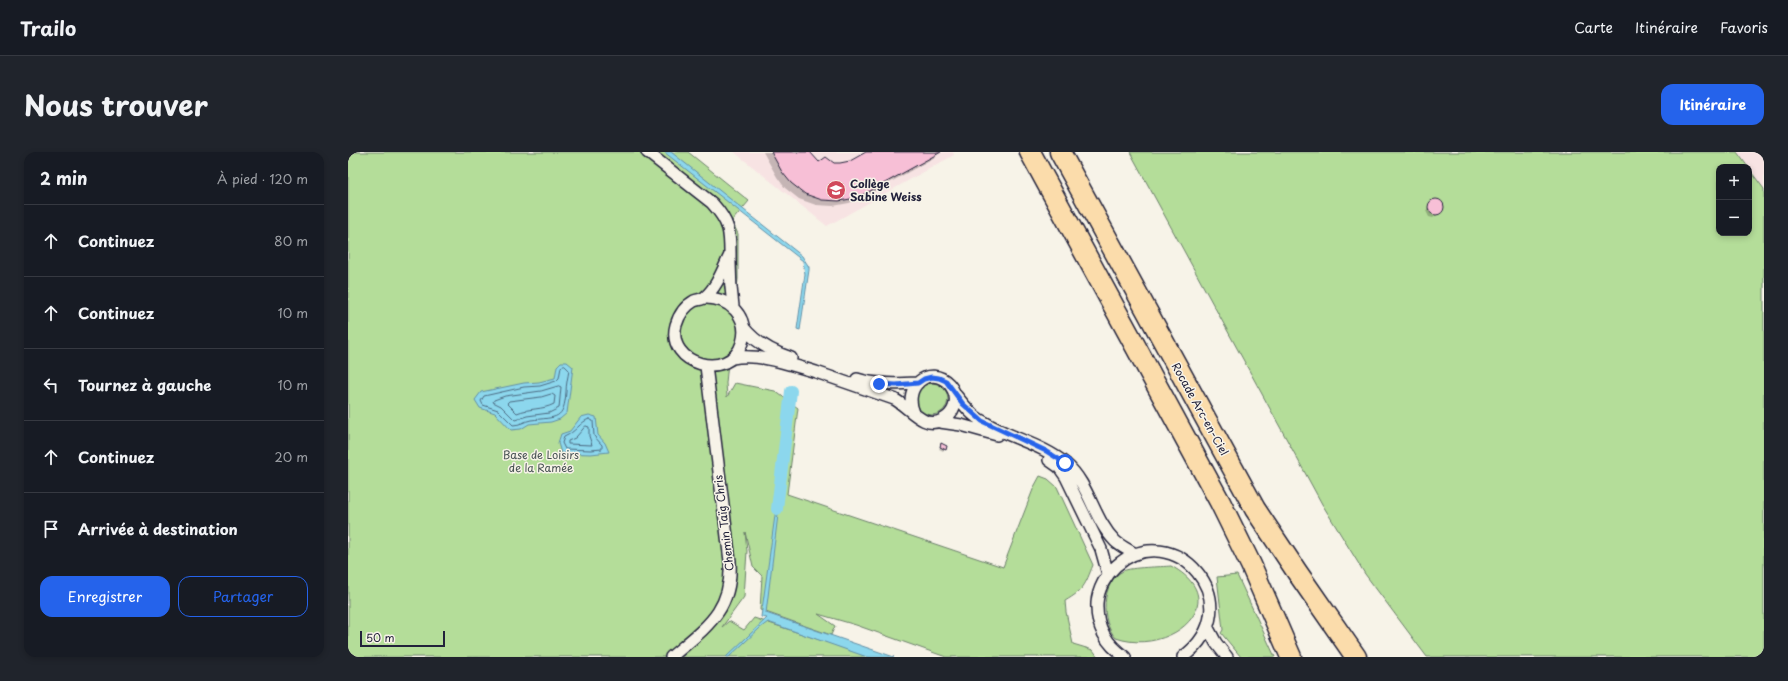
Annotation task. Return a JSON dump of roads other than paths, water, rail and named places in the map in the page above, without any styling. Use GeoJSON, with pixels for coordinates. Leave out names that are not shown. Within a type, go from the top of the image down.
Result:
{"type":"FeatureCollection","features":[{"type":"Feature","properties":{"kind":"highway"},"geometry":{"type":"LineString","coordinates":[[1030,152],[1220,502],[1251,565],[1291,657]]}},
{"type":"Feature","properties":{"kind":"highway","name":"Rocade Arc-en-Ciel"},"geometry":{"type":"LineString","coordinates":[[1060,152],[1203,416],[1256,508],[1297,572],[1356,657]]}},
{"type":"Feature","properties":{"kind":"street"},"geometry":{"type":"LineString","coordinates":[[647,152],[712,203],[720,212],[730,232],[733,306]]}},
{"type":"Feature","properties":{"kind":"street"},"geometry":{"type":"LineString","coordinates":[[704,298],[716,283],[730,255]]}},
{"type":"Feature","properties":{"kind":"street"},"geometry":{"type":"LineString","coordinates":[[744,328],[742,345],[732,358],[724,363],[706,366],[696,363],[686,357],[680,348],[676,333],[679,317],[685,308],[694,301],[704,298],[720,299],[733,306],[738,312],[744,328],[758,342],[795,363],[894,400],[925,422],[940,422],[961,425],[996,434],[1037,453],[1059,467],[1066,477],[1101,549],[1108,574]]}},
{"type":"Feature","properties":{"kind":"street"},"geometry":{"type":"LineString","coordinates":[[732,358],[743,356],[760,357],[795,363],[865,382],[896,385],[918,383]]}},
{"type":"Feature","properties":{"kind":"street","name":"Chemin Taïg Chris"},"geometry":{"type":"LineString","coordinates":[[672,657],[719,612],[725,600],[730,580],[730,561],[706,366]]}},
{"type":"Feature","properties":{"kind":"street"},"geometry":{"type":"LineString","coordinates":[[914,413],[910,405],[910,397],[913,389],[918,383],[924,379],[932,377],[946,381],[968,410],[982,421],[1046,451],[1065,463],[1086,488],[1105,528],[1115,542],[1135,554]]}},
{"type":"Feature","properties":{"kind":"street"},"geometry":{"type":"LineString","coordinates":[[940,422],[947,418],[953,411],[956,403],[955,394]]}},
{"type":"Feature","properties":{"kind":"street"},"geometry":{"type":"LineString","coordinates":[[1125,657],[1106,640],[1100,628],[1097,614],[1097,600],[1101,587],[1108,574],[1123,560],[1135,554],[1152,551],[1170,553],[1184,560],[1196,570],[1205,582],[1210,597],[1211,612],[1208,628],[1194,649],[1183,657]]}},
{"type":"Feature","properties":{"kind":"street"},"geometry":{"type":"LineString","coordinates":[[1208,628],[1216,643],[1227,657]]}},
{"type":"Feature","properties":{"kind":"water"},"geometry":{"type":"Polygon","coordinates":[[[664,152],[671,152],[802,256],[809,267],[809,270],[800,330],[797,329],[805,274],[803,261],[664,152]]]}},
{"type":"Feature","properties":{"kind":"water"},"geometry":{"type":"Polygon","coordinates":[[[561,362],[567,362],[573,367],[567,413],[560,419],[551,422],[529,424],[521,429],[511,430],[495,413],[480,408],[475,400],[481,392],[555,378],[557,366],[561,362]]]}},
{"type":"Feature","properties":{"kind":"water"},"geometry":{"type":"Polygon","coordinates":[[[789,391],[793,392],[766,613],[894,657],[867,657],[768,622],[729,657],[726,657],[767,618],[761,617],[789,414],[789,391]]]}},
{"type":"Feature","properties":{"kind":"water"},"geometry":{"type":"Polygon","coordinates":[[[589,415],[596,417],[598,435],[605,443],[609,452],[591,454],[561,453],[558,443],[561,434],[570,431],[581,417],[589,415]]]}},
{"type":"Feature","properties":{"kind":"waterway"},"geometry":{"type":"LineString","coordinates":[[777,509],[791,391]]}},
{"type":"Feature","properties":{"kind":"place","name":"Collège Sabine Weiss"},"geometry":{"type":"Point","coordinates":[836,190]}},
{"type":"Feature","properties":{"kind":"park label","name":"Base de Loisirs de la Ramée"},"geometry":{"type":"Point","coordinates":[541,461]}}]}
